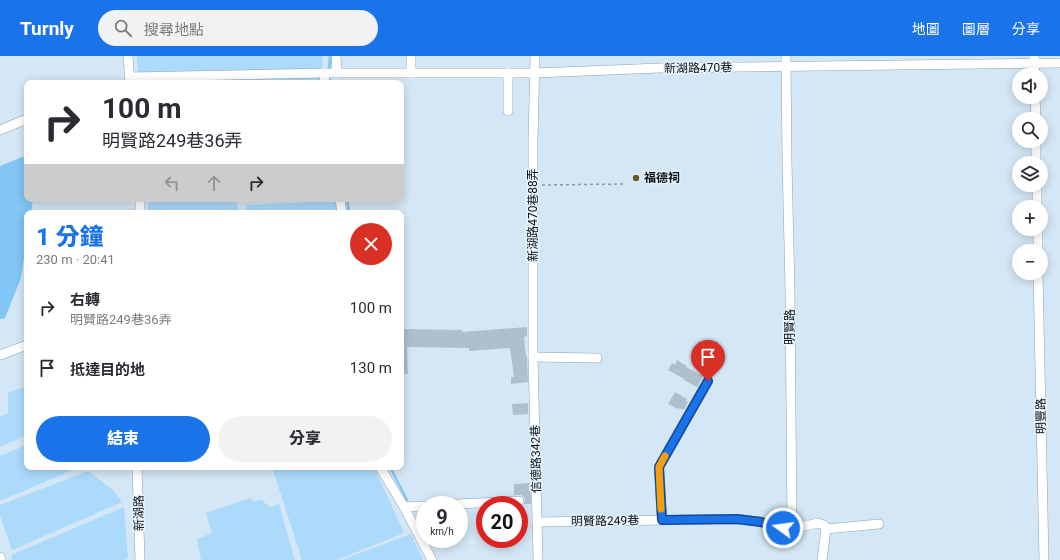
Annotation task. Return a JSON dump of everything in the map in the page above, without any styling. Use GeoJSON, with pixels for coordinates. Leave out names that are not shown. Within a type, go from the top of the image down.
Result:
{"type":"FeatureCollection","features":[{"type":"Feature","properties":{"kind":"street"},"geometry":{"type":"LineString","coordinates":[[128,56],[130,80],[233,79],[324,73],[325,80]]}},
{"type":"Feature","properties":{"kind":"street"},"geometry":{"type":"LineString","coordinates":[[336,56],[337,73]]}},
{"type":"Feature","properties":{"kind":"street"},"geometry":{"type":"LineString","coordinates":[[411,56],[411,73]]}},
{"type":"Feature","properties":{"kind":"street","name":"新湖路470巷88弄"},"geometry":{"type":"LineString","coordinates":[[533,357],[533,140],[535,56]]}},
{"type":"Feature","properties":{"kind":"street","name":"明賢路"},"geometry":{"type":"LineString","coordinates":[[786,56],[792,529]]}},
{"type":"Feature","properties":{"kind":"street","name":"新湖路470巷"},"geometry":{"type":"LineString","coordinates":[[324,73],[535,73],[660,68],[786,67],[1034,60],[1060,63]]}},
{"type":"Feature","properties":{"kind":"street"},"geometry":{"type":"LineString","coordinates":[[508,73],[508,111]]}},
{"type":"Feature","properties":{"kind":"street"},"geometry":{"type":"LineString","coordinates":[[0,130],[24,120]]}},
{"type":"Feature","properties":{"kind":"street","name":"明豐路"},"geometry":{"type":"LineString","coordinates":[[1038,280],[1044,560]]}},
{"type":"Feature","properties":{"kind":"street"},"geometry":{"type":"LineString","coordinates":[[0,354],[24,346]]}},
{"type":"Feature","properties":{"kind":"street"},"geometry":{"type":"LineString","coordinates":[[533,357],[597,358]]}},
{"type":"Feature","properties":{"kind":"street","name":"信德路342巷"},"geometry":{"type":"LineString","coordinates":[[533,357],[538,560]]}},
{"type":"Feature","properties":{"kind":"street"},"geometry":{"type":"LineString","coordinates":[[662,520],[659,467],[708,381]]}},
{"type":"Feature","properties":{"kind":"street","name":"新湖路"},"geometry":{"type":"LineString","coordinates":[[137,470],[140,560]]}},
{"type":"Feature","properties":{"kind":"street"},"geometry":{"type":"LineString","coordinates":[[382,470],[404,507],[432,560]]}},
{"type":"Feature","properties":{"kind":"street"},"geometry":{"type":"LineString","coordinates":[[404,507],[416,506]]}},
{"type":"Feature","properties":{"kind":"street","name":"明賢路249巷"},"geometry":{"type":"LineString","coordinates":[[537,522],[737,519],[761,522],[792,529]]}},
{"type":"Feature","properties":{"kind":"street"},"geometry":{"type":"LineString","coordinates":[[792,529],[818,523],[824,525],[826,529],[822,560]]}},
{"type":"Feature","properties":{"kind":"street"},"geometry":{"type":"LineString","coordinates":[[826,529],[879,524]]}},
{"type":"Feature","properties":{"kind":"path"},"geometry":{"type":"LineString","coordinates":[[533,185],[626,184]]}},
{"type":"Feature","properties":{"kind":"shaded area"},"geometry":{"type":"Polygon","coordinates":[[[137,56],[322,56],[323,70],[138,72],[137,56]]]}},
{"type":"Feature","properties":{"kind":"shaded area"},"geometry":{"type":"Polygon","coordinates":[[[323,76],[324,80],[238,80],[238,77],[323,76]]]}},
{"type":"Feature","properties":{"kind":"shaded area"},"geometry":{"type":"Polygon","coordinates":[[[228,78],[228,80],[169,80],[228,78]]]}},
{"type":"Feature","properties":{"kind":"shaded area"},"geometry":{"type":"Polygon","coordinates":[[[24,156],[24,202],[33,202],[31,210],[24,210],[24,257],[21,278],[5,318],[0,319],[0,166],[24,156]]]}},
{"type":"Feature","properties":{"kind":"shaded area"},"geometry":{"type":"Polygon","coordinates":[[[148,202],[237,202],[238,210],[148,210],[148,202]]]}},
{"type":"Feature","properties":{"kind":"shaded area"},"geometry":{"type":"Polygon","coordinates":[[[337,202],[338,210],[246,210],[246,205],[337,202]]]}},
{"type":"Feature","properties":{"kind":"shaded area"},"geometry":{"type":"Polygon","coordinates":[[[24,387],[24,436],[0,447],[0,417],[8,413],[8,393],[24,387]]]}},
{"type":"Feature","properties":{"kind":"shaded area"},"geometry":{"type":"Polygon","coordinates":[[[24,446],[24,470],[73,470],[0,501],[0,456],[24,446]]]}},
{"type":"Feature","properties":{"kind":"shaded area"},"geometry":{"type":"Polygon","coordinates":[[[273,470],[375,470],[404,533],[337,560],[302,560],[273,470]]]}},
{"type":"Feature","properties":{"kind":"shaded area"},"geometry":{"type":"Polygon","coordinates":[[[88,471],[112,489],[122,502],[12,550],[0,515],[0,505],[88,471]]]}},
{"type":"Feature","properties":{"kind":"shaded area"},"geometry":{"type":"Polygon","coordinates":[[[250,498],[253,501],[261,500],[270,507],[279,504],[295,560],[201,560],[197,539],[212,533],[206,513],[250,498]]]}},
{"type":"Feature","properties":{"kind":"shaded area"},"geometry":{"type":"Polygon","coordinates":[[[124,507],[128,558],[124,560],[12,560],[11,555],[124,507]]]}},
{"type":"Feature","properties":{"kind":"shaded area"},"geometry":{"type":"Polygon","coordinates":[[[411,534],[416,548],[417,548],[423,560],[341,560],[411,534]]]}},
{"type":"Feature","properties":{"kind":"building"},"geometry":{"type":"Polygon","coordinates":[[[527,327],[527,336],[524,337],[527,356],[528,382],[511,384],[511,377],[514,377],[510,348],[469,351],[469,348],[407,347],[408,374],[404,374],[404,329],[462,330],[462,332],[527,327]]]}},
{"type":"Feature","properties":{"kind":"building"},"geometry":{"type":"Polygon","coordinates":[[[677,360],[687,366],[686,367],[703,376],[697,387],[668,370],[672,363],[675,365],[677,360]]]}},
{"type":"Feature","properties":{"kind":"building"},"geometry":{"type":"Polygon","coordinates":[[[675,392],[687,399],[686,401],[688,402],[684,410],[668,404],[675,392]]]}},
{"type":"Feature","properties":{"kind":"building"},"geometry":{"type":"Polygon","coordinates":[[[528,403],[528,414],[513,415],[512,404],[528,403]]]}},
{"type":"Feature","properties":{"kind":"building"},"geometry":{"type":"Polygon","coordinates":[[[530,483],[531,504],[528,504],[528,496],[514,495],[514,484],[530,483]]]}},
{"type":"Feature","properties":{"kind":"waterway"},"geometry":{"type":"LineString","coordinates":[[329,71],[330,56]]}},
{"type":"Feature","properties":{"kind":"waterway"},"geometry":{"type":"LineString","coordinates":[[329,76],[330,80]]}},
{"type":"Feature","properties":{"kind":"waterway"},"geometry":{"type":"LineString","coordinates":[[347,202],[349,210]]}},
{"type":"Feature","properties":{"kind":"waterway"},"geometry":{"type":"LineString","coordinates":[[392,470],[407,500]]}},
{"type":"Feature","properties":{"kind":"slow traffic"},"geometry":{"type":"LineString","coordinates":[[661,509],[659,467],[665,456]]}},
{"type":"Feature","properties":{"kind":"place","name":"福德祠"},"geometry":{"type":"Point","coordinates":[636,178]}},
{"type":"Feature","properties":{"kind":"route"},"geometry":{"type":"LineString","coordinates":[[708,381],[659,467],[662,520],[737,519],[761,522],[783,528]]}}]}
